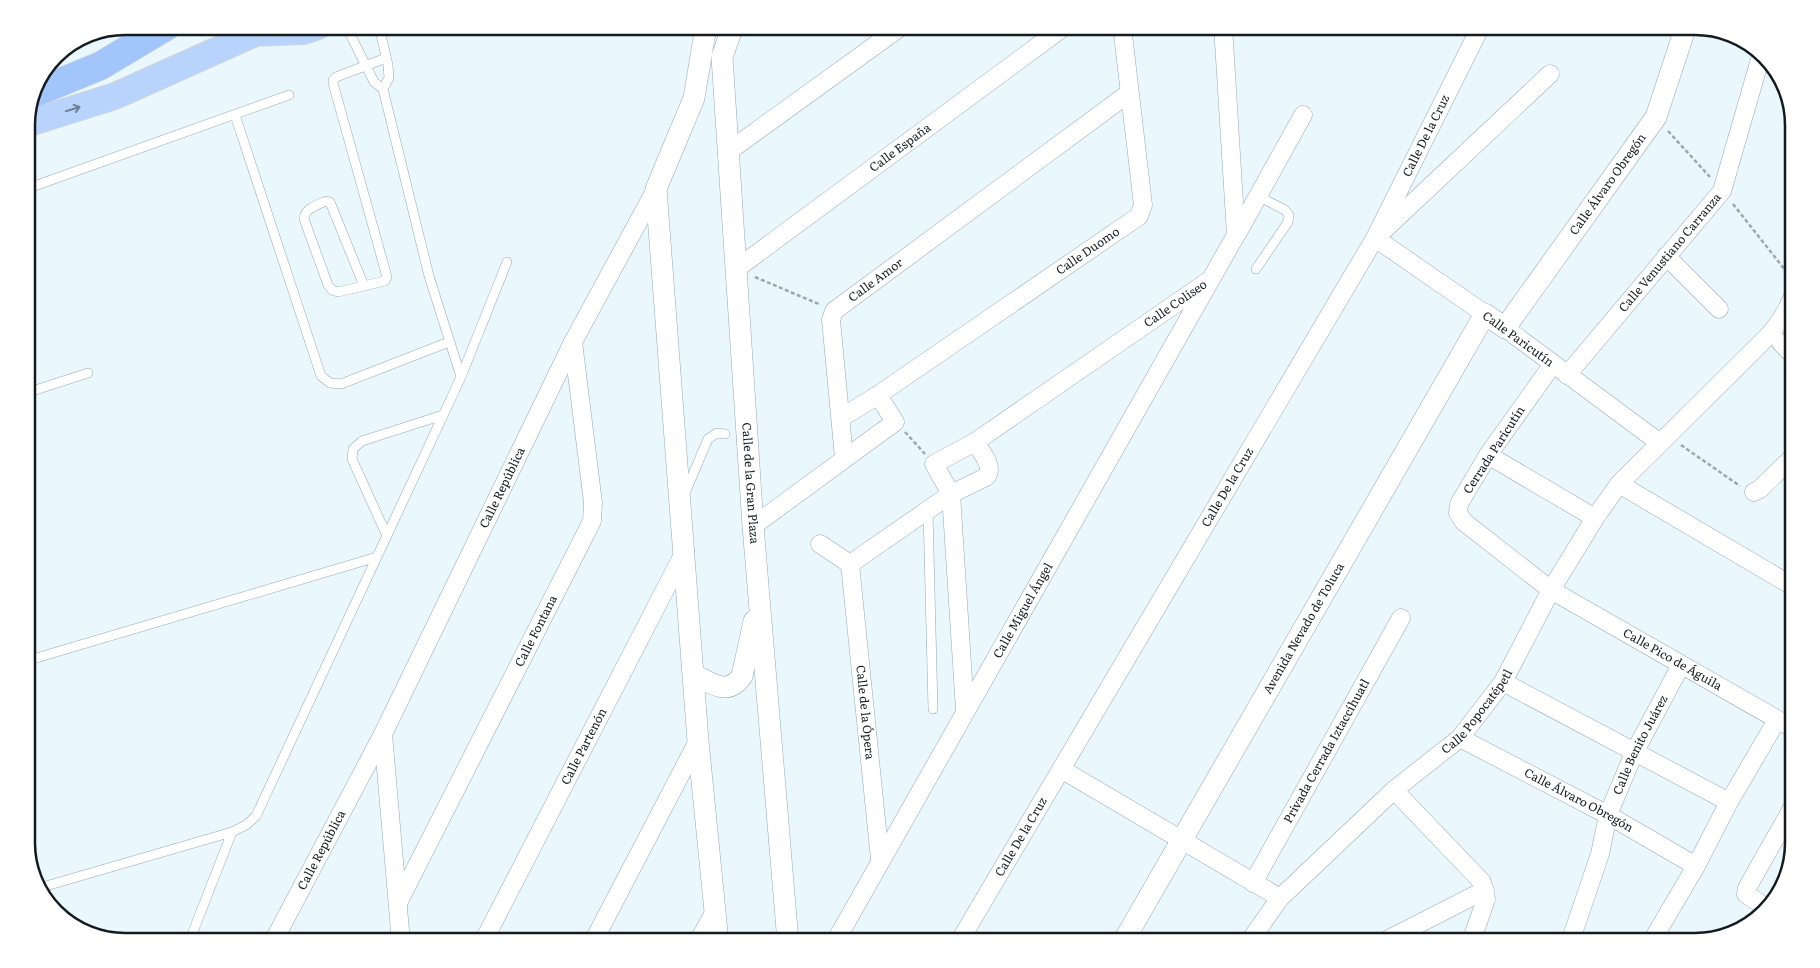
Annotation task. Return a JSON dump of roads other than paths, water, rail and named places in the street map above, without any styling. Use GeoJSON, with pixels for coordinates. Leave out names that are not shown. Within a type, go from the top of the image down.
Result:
{"type":"FeatureCollection","features":[{"type":"Feature","properties":{"kind":"highway"},"geometry":{"type":"LineString","coordinates":[[56,67],[142,35]]}},
{"type":"Feature","properties":{"kind":"highway"},"geometry":{"type":"LineString","coordinates":[[42,90],[100,66],[151,35]]}},
{"type":"Feature","properties":{"kind":"main road"},"geometry":{"type":"LineString","coordinates":[[35,121],[115,96],[252,35]]}},
{"type":"Feature","properties":{"kind":"street","name":"Calle República"},"geometry":{"type":"LineString","coordinates":[[278,933],[383,734],[573,342],[656,189],[694,98],[704,35]]}},
{"type":"Feature","properties":{"kind":"street","name":"Calle de la Gran Plaza"},"geometry":{"type":"LineString","coordinates":[[729,35],[722,57],[752,526],[787,933]]}},
{"type":"Feature","properties":{"kind":"street"},"geometry":{"type":"LineString","coordinates":[[729,150],[889,35]]}},
{"type":"Feature","properties":{"kind":"street","name":"Calle España"},"geometry":{"type":"LineString","coordinates":[[736,269],[1053,35]]}},
{"type":"Feature","properties":{"kind":"street","name":"Calle Duomo"},"geometry":{"type":"LineString","coordinates":[[841,418],[878,396],[1139,216],[1143,205],[1123,35]]}},
{"type":"Feature","properties":{"kind":"street"},"geometry":{"type":"LineString","coordinates":[[1225,35],[1236,235]]}},
{"type":"Feature","properties":{"kind":"street","name":"Calle De la Cruz"},"geometry":{"type":"LineString","coordinates":[[965,933],[1375,238],[1476,35]]}},
{"type":"Feature","properties":{"kind":"street","name":"Calle Álvaro Obregón"},"geometry":{"type":"LineString","coordinates":[[1505,328],[1656,116],[1683,35]]}},
{"type":"Feature","properties":{"kind":"street","name":"Calle Venustiano Carranza"},"geometry":{"type":"LineString","coordinates":[[1567,375],[1722,191],[1759,62]]}},
{"type":"Feature","properties":{"kind":"street"},"geometry":{"type":"LineString","coordinates":[[1375,238],[1550,74]]}},
{"type":"Feature","properties":{"kind":"street","name":"Calle Amor"},"geometry":{"type":"LineString","coordinates":[[841,418],[831,320],[834,311],[1129,93]]}},
{"type":"Feature","properties":{"kind":"street","name":"Calle Coliseo"},"geometry":{"type":"LineString","coordinates":[[951,494],[934,464],[975,442],[1210,279],[1303,115]]}},
{"type":"Feature","properties":{"kind":"street"},"geometry":{"type":"LineString","coordinates":[[656,189],[685,550],[698,741],[717,933]]}},
{"type":"Feature","properties":{"kind":"street","name":"Calle Paricutín"},"geometry":{"type":"LineString","coordinates":[[1375,238],[1505,328],[1567,375],[1663,439]]}},
{"type":"Feature","properties":{"kind":"street"},"geometry":{"type":"LineString","coordinates":[[1666,256],[1719,309]]}},
{"type":"Feature","properties":{"kind":"street","name":"Calle Miguel Ángel"},"geometry":{"type":"LineString","coordinates":[[840,933],[880,859],[1210,279]]}},
{"type":"Feature","properties":{"kind":"street","name":"Calle Popocatépetl"},"geometry":{"type":"LineString","coordinates":[[1255,933],[1280,898],[1394,790],[1460,738],[1503,682],[1551,590],[1595,518],[1619,484],[1770,334],[1781,321],[1785,313]]}},
{"type":"Feature","properties":{"kind":"street","name":"Avenida Nevado de Toluca"},"geometry":{"type":"LineString","coordinates":[[1128,933],[1485,314]]}},
{"type":"Feature","properties":{"kind":"street","name":"Calle Fontana"},"geometry":{"type":"LineString","coordinates":[[398,903],[592,521],[592,503],[573,342]]}},
{"type":"Feature","properties":{"kind":"street"},"geometry":{"type":"LineString","coordinates":[[1781,343],[1785,347]]}},
{"type":"Feature","properties":{"kind":"street","name":"Cerrada Paricutín"},"geometry":{"type":"LineString","coordinates":[[1551,590],[1464,522],[1458,513],[1459,504],[1488,455],[1553,364]]}},
{"type":"Feature","properties":{"kind":"street"},"geometry":{"type":"LineString","coordinates":[[752,526],[895,422],[878,396]]}},
{"type":"Feature","properties":{"kind":"street"},"geometry":{"type":"LineString","coordinates":[[841,418],[844,458]]}},
{"type":"Feature","properties":{"kind":"street"},"geometry":{"type":"LineString","coordinates":[[820,544],[850,564],[951,494],[986,477],[990,473],[990,468],[975,442]]}},
{"type":"Feature","properties":{"kind":"street"},"geometry":{"type":"LineString","coordinates":[[1488,455],[1595,518]]}},
{"type":"Feature","properties":{"kind":"street"},"geometry":{"type":"LineString","coordinates":[[1754,492],[1760,489],[1785,465]]}},
{"type":"Feature","properties":{"kind":"street"},"geometry":{"type":"LineString","coordinates":[[1619,484],[1785,581]]}},
{"type":"Feature","properties":{"kind":"street"},"geometry":{"type":"LineString","coordinates":[[951,494],[965,710]]}},
{"type":"Feature","properties":{"kind":"street","name":"Calle Partenón"},"geometry":{"type":"LineString","coordinates":[[488,933],[685,550]]}},
{"type":"Feature","properties":{"kind":"street","name":"Calle de la Ópera"},"geometry":{"type":"LineString","coordinates":[[850,564],[880,859]]}},
{"type":"Feature","properties":{"kind":"street","name":"Calle Pico de Águila"},"geometry":{"type":"LineString","coordinates":[[1551,590],[1785,724]]}},
{"type":"Feature","properties":{"kind":"street"},"geometry":{"type":"LineString","coordinates":[[694,675],[722,688],[733,685],[738,681],[742,676],[759,601]]}},
{"type":"Feature","properties":{"kind":"street","name":"Privada Cerrada Iztaccíhuatl"},"geometry":{"type":"LineString","coordinates":[[1253,883],[1400,618]]}},
{"type":"Feature","properties":{"kind":"street","name":"Calle Benito Juárez"},"geometry":{"type":"LineString","coordinates":[[1573,933],[1600,854],[1608,815],[1634,753],[1681,665]]}},
{"type":"Feature","properties":{"kind":"street"},"geometry":{"type":"LineString","coordinates":[[1503,682],[1728,802]]}},
{"type":"Feature","properties":{"kind":"street"},"geometry":{"type":"LineString","coordinates":[[1657,933],[1696,866],[1728,802],[1777,720]]}},
{"type":"Feature","properties":{"kind":"street"},"geometry":{"type":"LineString","coordinates":[[383,734],[400,933]]}},
{"type":"Feature","properties":{"kind":"street","name":"Calle Álvaro Obregón"},"geometry":{"type":"LineString","coordinates":[[1460,738],[1608,815],[1696,866]]}},
{"type":"Feature","properties":{"kind":"street"},"geometry":{"type":"LineString","coordinates":[[598,933],[698,741]]}},
{"type":"Feature","properties":{"kind":"street"},"geometry":{"type":"LineString","coordinates":[[1061,769],[1280,898]]}},
{"type":"Feature","properties":{"kind":"street"},"geometry":{"type":"LineString","coordinates":[[1394,790],[1482,882],[1486,899],[1474,933]]}},
{"type":"Feature","properties":{"kind":"street"},"geometry":{"type":"LineString","coordinates":[[1761,904],[1746,894],[1747,888],[1785,821]]}},
{"type":"Feature","properties":{"kind":"street"},"geometry":{"type":"LineString","coordinates":[[1401,933],[1485,890]]}},
{"type":"Feature","properties":{"kind":"street"},"geometry":{"type":"LineString","coordinates":[[703,933],[714,913]]}},
{"type":"Feature","properties":{"kind":"lane"},"geometry":{"type":"LineString","coordinates":[[350,35],[374,82],[383,89],[429,276],[461,378]]}},
{"type":"Feature","properties":{"kind":"lane"},"geometry":{"type":"LineString","coordinates":[[380,35],[389,78],[383,89]]}},
{"type":"Feature","properties":{"kind":"lane"},"geometry":{"type":"LineString","coordinates":[[364,286],[330,202],[326,201],[308,209],[304,213],[304,219],[328,285],[332,290],[338,292],[364,286],[385,280],[387,273],[333,80],[386,58]]}},
{"type":"Feature","properties":{"kind":"lane"},"geometry":{"type":"LineString","coordinates":[[35,186],[289,95]]}},
{"type":"Feature","properties":{"kind":"lane"},"geometry":{"type":"LineString","coordinates":[[234,114],[321,376],[330,383],[341,384],[449,342]]}},
{"type":"Feature","properties":{"kind":"lane"},"geometry":{"type":"LineString","coordinates":[[1256,269],[1288,222],[1288,215],[1285,210],[1258,196]]}},
{"type":"Feature","properties":{"kind":"lane"},"geometry":{"type":"LineString","coordinates":[[46,886],[232,832],[246,825],[256,816],[461,378],[507,262]]}},
{"type":"Feature","properties":{"kind":"lane"},"geometry":{"type":"LineString","coordinates":[[35,390],[88,374]]}},
{"type":"Feature","properties":{"kind":"lane"},"geometry":{"type":"LineString","coordinates":[[387,536],[352,459],[353,449],[362,441],[443,415]]}},
{"type":"Feature","properties":{"kind":"lane"},"geometry":{"type":"LineString","coordinates":[[681,503],[708,439],[717,433],[724,434]]}},
{"type":"Feature","properties":{"kind":"lane"},"geometry":{"type":"LineString","coordinates":[[928,510],[933,709]]}},
{"type":"Feature","properties":{"kind":"lane"},"geometry":{"type":"LineString","coordinates":[[35,658],[377,557]]}},
{"type":"Feature","properties":{"kind":"lane"},"geometry":{"type":"LineString","coordinates":[[193,933],[232,832]]}}]}
